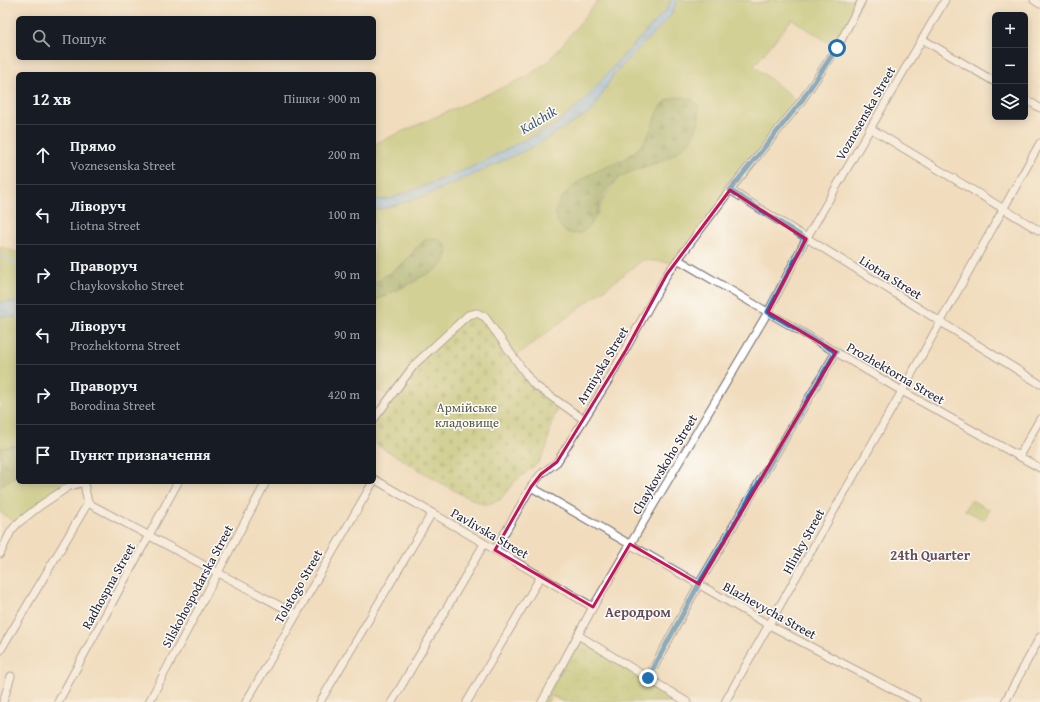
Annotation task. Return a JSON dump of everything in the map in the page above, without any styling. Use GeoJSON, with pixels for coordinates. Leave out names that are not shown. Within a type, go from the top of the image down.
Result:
{"type":"FeatureCollection","features":[{"type":"Feature","properties":{"kind":"street"},"geometry":{"type":"LineString","coordinates":[[730,190],[800,103],[837,48],[862,0]]}},
{"type":"Feature","properties":{"kind":"street","name":"Voznesenska Street"},"geometry":{"type":"LineString","coordinates":[[806,239],[944,0]]}},
{"type":"Feature","properties":{"kind":"street"},"geometry":{"type":"LineString","coordinates":[[1034,0],[1040,4]]}},
{"type":"Feature","properties":{"kind":"street"},"geometry":{"type":"LineString","coordinates":[[922,39],[992,80]]}},
{"type":"Feature","properties":{"kind":"street"},"geometry":{"type":"LineString","coordinates":[[1028,101],[1040,108]]}},
{"type":"Feature","properties":{"kind":"street"},"geometry":{"type":"LineString","coordinates":[[870,128],[1040,231]]}},
{"type":"Feature","properties":{"kind":"street","name":"Hlinky Street"},"geometry":{"type":"LineString","coordinates":[[725,702],[770,626],[1040,143]]}},
{"type":"Feature","properties":{"kind":"street","name":"Liotna Street"},"geometry":{"type":"LineString","coordinates":[[730,190],[806,239],[1040,384]]}},
{"type":"Feature","properties":{"kind":"street","name":"Armiyska Street"},"geometry":{"type":"LineString","coordinates":[[495,550],[541,474],[557,462],[626,350],[667,274],[730,190]]}},
{"type":"Feature","properties":{"kind":"street","name":"Chaykovskoho Street"},"geometry":{"type":"LineString","coordinates":[[542,702],[593,607],[768,312],[806,239]]}},
{"type":"Feature","properties":{"kind":"street","name":"Prozhektorna Street"},"geometry":{"type":"LineString","coordinates":[[679,260],[902,391],[1040,468]]}},
{"type":"Feature","properties":{"kind":"street"},"geometry":{"type":"LineString","coordinates":[[376,416],[415,364],[468,315],[477,313],[485,317],[533,384],[583,419]]}},
{"type":"Feature","properties":{"kind":"street"},"geometry":{"type":"LineString","coordinates":[[648,678],[699,584],[836,352]]}},
{"type":"Feature","properties":{"kind":"street"},"geometry":{"type":"LineString","coordinates":[[1019,456],[1040,419]]}},
{"type":"Feature","properties":{"kind":"street","name":"Pavlivska Street"},"geometry":{"type":"LineString","coordinates":[[376,481],[593,607]]}},
{"type":"Feature","properties":{"kind":"street"},"geometry":{"type":"LineString","coordinates":[[0,554],[11,531],[17,524],[41,505],[68,487],[78,484]]}},
{"type":"Feature","properties":{"kind":"street"},"geometry":{"type":"LineString","coordinates":[[0,651],[88,503],[84,484]]}},
{"type":"Feature","properties":{"kind":"street","name":"Radhospna Street"},"geometry":{"type":"LineString","coordinates":[[58,702],[177,484]]}},
{"type":"Feature","properties":{"kind":"street","name":"Silskohospodarska Street"},"geometry":{"type":"LineString","coordinates":[[149,702],[265,484]]}},
{"type":"Feature","properties":{"kind":"street","name":"Tolstogo Street"},"geometry":{"type":"LineString","coordinates":[[249,701],[295,614],[372,484]]}},
{"type":"Feature","properties":{"kind":"street","name":"Blazhevycha Street"},"geometry":{"type":"LineString","coordinates":[[532,487],[770,626],[916,702]]}},
{"type":"Feature","properties":{"kind":"street"},"geometry":{"type":"LineString","coordinates":[[88,503],[295,614]]}},
{"type":"Feature","properties":{"kind":"street"},"geometry":{"type":"LineString","coordinates":[[320,702],[432,513]]}},
{"type":"Feature","properties":{"kind":"street"},"geometry":{"type":"LineString","coordinates":[[392,702],[484,544]]}},
{"type":"Feature","properties":{"kind":"street"},"geometry":{"type":"LineString","coordinates":[[467,702],[541,576]]}},
{"type":"Feature","properties":{"kind":"street"},"geometry":{"type":"LineString","coordinates":[[578,635],[687,702]]}},
{"type":"Feature","properties":{"kind":"street"},"geometry":{"type":"LineString","coordinates":[[1005,702],[1040,637]]}},
{"type":"Feature","properties":{"kind":"street"},"geometry":{"type":"LineString","coordinates":[[4,702],[11,676]]}},
{"type":"Feature","properties":{"kind":"highlighted area"},"geometry":{"type":"Polygon","coordinates":[[[730,190],[806,239],[768,312],[836,352],[699,584],[630,544],[593,607],[495,550],[531,487],[541,474],[557,462],[626,350],[667,274],[730,190]]]}},
{"type":"Feature","properties":{"kind":"green space"},"geometry":{"type":"Polygon","coordinates":[[[598,0],[671,0],[667,9],[583,102],[556,124],[470,168],[390,199],[376,200],[376,143],[526,77],[550,60],[598,0]]]}},
{"type":"Feature","properties":{"kind":"green space"},"geometry":{"type":"Polygon","coordinates":[[[678,0],[750,0],[751,3],[768,2],[769,0],[862,0],[837,48],[792,19],[754,66],[800,103],[676,263],[643,260],[515,357],[390,397],[376,389],[376,300],[417,281],[416,247],[403,263],[376,282],[376,209],[382,209],[424,196],[538,144],[592,111],[615,72],[670,17],[678,0]],[[658,115],[653,127],[641,145],[625,158],[593,173],[597,215],[602,201],[614,183],[620,177],[662,161],[658,115]]]}},
{"type":"Feature","properties":{"kind":"green space"},"geometry":{"type":"Polygon","coordinates":[[[676,97],[688,98],[698,104],[699,113],[696,131],[686,145],[679,151],[663,160],[630,172],[616,180],[609,186],[592,221],[583,231],[577,234],[569,233],[563,229],[558,223],[556,215],[560,200],[572,187],[587,176],[621,161],[642,146],[661,107],[665,102],[676,97]]]}},
{"type":"Feature","properties":{"kind":"green space"},"geometry":{"type":"Polygon","coordinates":[[[436,238],[445,244],[448,252],[443,264],[439,268],[376,300],[376,282],[402,265],[424,240],[436,238]]]}},
{"type":"Feature","properties":{"kind":"green space"},"geometry":{"type":"Polygon","coordinates":[[[0,246],[16,252],[16,302],[0,302],[0,246]]]}},
{"type":"Feature","properties":{"kind":"green space","name":"Армійське кладовище"},"geometry":{"type":"Polygon","coordinates":[[[468,315],[485,317],[533,384],[560,402],[551,425],[547,447],[539,462],[514,482],[500,500],[485,505],[460,494],[376,444],[376,417],[415,364],[468,315]]]}},
{"type":"Feature","properties":{"kind":"green space"},"geometry":{"type":"Polygon","coordinates":[[[0,316],[16,317],[16,445],[0,448],[0,316]]]}},
{"type":"Feature","properties":{"kind":"green space"},"geometry":{"type":"Polygon","coordinates":[[[16,445],[16,476],[0,486],[0,448],[16,445]]]}},
{"type":"Feature","properties":{"kind":"green space"},"geometry":{"type":"Polygon","coordinates":[[[16,476],[16,484],[78,484],[68,487],[17,524],[0,512],[0,486],[16,476]]]}},
{"type":"Feature","properties":{"kind":"green space"},"geometry":{"type":"Polygon","coordinates":[[[971,500],[990,510],[984,520],[965,510],[971,500]]]}},
{"type":"Feature","properties":{"kind":"green space"},"geometry":{"type":"Polygon","coordinates":[[[578,638],[684,702],[563,702],[552,696],[548,702],[544,702],[578,638]]]}},
{"type":"Feature","properties":{"kind":"water"},"geometry":{"type":"Polygon","coordinates":[[[671,0],[678,0],[670,17],[615,72],[592,111],[538,144],[477,173],[424,196],[382,209],[376,209],[376,200],[390,199],[470,168],[556,124],[583,102],[667,9],[671,0]]]}},
{"type":"Feature","properties":{"kind":"water"},"geometry":{"type":"Polygon","coordinates":[[[0,302],[16,302],[16,317],[0,316],[0,302]]]}},
{"type":"Feature","properties":{"kind":"waterway"},"geometry":{"type":"LineString","coordinates":[[0,255],[16,264]]}},
{"type":"Feature","properties":{"kind":"district","name":"24th Quarter"},"geometry":{"type":"Point","coordinates":[930,555]}},
{"type":"Feature","properties":{"kind":"district","name":"Аеродром"},"geometry":{"type":"Point","coordinates":[638,612]}},
{"type":"Feature","properties":{"kind":"route"},"geometry":{"type":"LineString","coordinates":[[648,678],[699,584],[836,352],[768,312],[806,239],[730,190],[800,103],[837,48]]}},
{"type":"Feature","properties":{"kind":"water label","name":"Kalchik"},"geometry":{"type":"Point","coordinates":[538,120]}}]}
